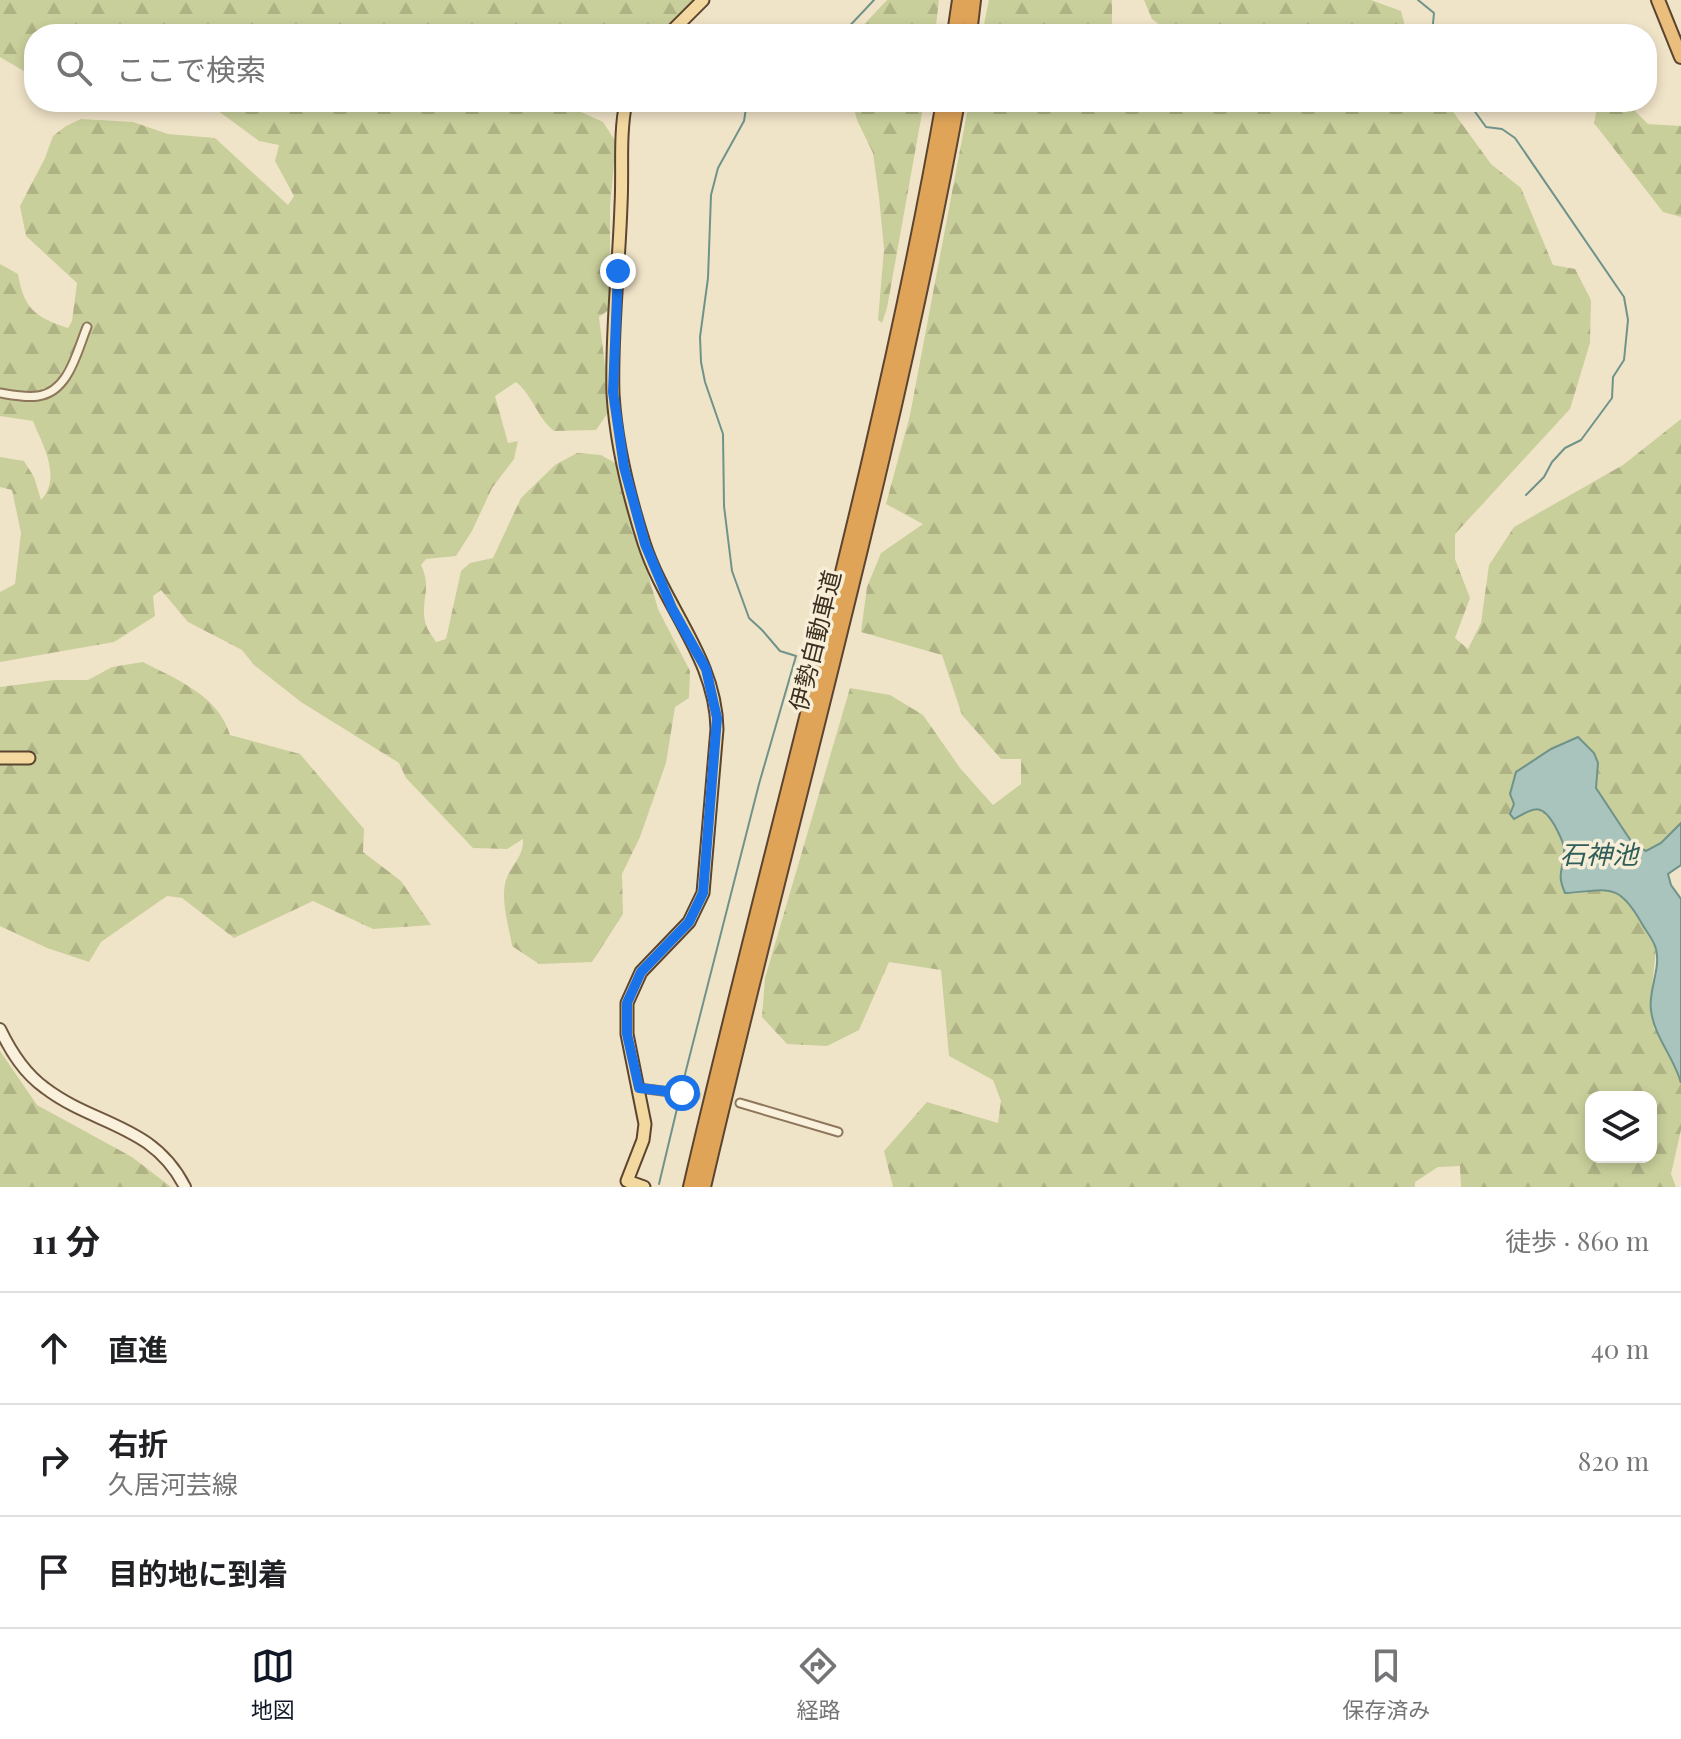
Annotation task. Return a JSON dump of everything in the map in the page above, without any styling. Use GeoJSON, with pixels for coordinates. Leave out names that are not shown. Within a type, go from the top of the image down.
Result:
{"type":"FeatureCollection","features":[{"type":"Feature","properties":{"kind":"highway"},"geometry":{"type":"LineString","coordinates":[[956,24],[960,0]]}},
{"type":"Feature","properties":{"kind":"highway"},"geometry":{"type":"LineString","coordinates":[[970,24],[973,0]]}},
{"type":"Feature","properties":{"kind":"highway"},"geometry":{"type":"LineString","coordinates":[[1658,0],[1681,57]]}},
{"type":"Feature","properties":{"kind":"highway","name":"伊勢自動車道"},"geometry":{"type":"LineString","coordinates":[[691,1187],[881,419],[942,112]]}},
{"type":"Feature","properties":{"kind":"highway","name":"伊勢自動車道"},"geometry":{"type":"LineString","coordinates":[[703,1187],[889,436],[955,112]]}},
{"type":"Feature","properties":{"kind":"main road"},"geometry":{"type":"LineString","coordinates":[[679,24],[703,0]]}},
{"type":"Feature","properties":{"kind":"main road"},"geometry":{"type":"LineString","coordinates":[[626,112],[615,335],[615,415],[624,467],[645,544],[672,608],[706,669],[716,707],[717,729],[703,893],[689,922],[641,972],[627,1003],[627,1034],[645,1124],[643,1140],[625,1184],[644,1187]]}},
{"type":"Feature","properties":{"kind":"main road"},"geometry":{"type":"LineString","coordinates":[[0,758],[29,758]]}},
{"type":"Feature","properties":{"kind":"main road"},"geometry":{"type":"LineString","coordinates":[[0,1029],[19,1064],[43,1088],[153,1146],[176,1170],[185,1187]]}},
{"type":"Feature","properties":{"kind":"street"},"geometry":{"type":"LineString","coordinates":[[0,393],[40,396],[56,389],[69,372],[87,327]]}},
{"type":"Feature","properties":{"kind":"street"},"geometry":{"type":"LineString","coordinates":[[639,1088],[694,1095]]}},
{"type":"Feature","properties":{"kind":"street"},"geometry":{"type":"LineString","coordinates":[[740,1103],[838,1132]]}},
{"type":"Feature","properties":{"kind":"green space"},"geometry":{"type":"Polygon","coordinates":[[[0,0],[693,0],[669,24],[24,24],[24,71],[0,57],[0,0]]]}},
{"type":"Feature","properties":{"kind":"green space"},"geometry":{"type":"Polygon","coordinates":[[[887,0],[939,0],[936,24],[864,24],[887,0]]]}},
{"type":"Feature","properties":{"kind":"green space"},"geometry":{"type":"Polygon","coordinates":[[[989,0],[1112,0],[1112,24],[984,24],[989,0]]]}},
{"type":"Feature","properties":{"kind":"green space"},"geometry":{"type":"Polygon","coordinates":[[[1144,0],[1371,0],[1401,11],[1404,24],[1158,24],[1152,19],[1144,0]]]}},
{"type":"Feature","properties":{"kind":"green space"},"geometry":{"type":"Polygon","coordinates":[[[220,112],[581,112],[603,122],[616,142],[610,207],[610,309],[599,317],[608,390],[607,414],[596,430],[554,431],[516,382],[495,396],[508,443],[518,441],[514,459],[492,488],[472,531],[456,556],[426,559],[421,565],[426,582],[424,617],[436,642],[446,639],[461,571],[470,563],[493,558],[521,498],[555,465],[577,453],[601,455],[617,464],[658,609],[690,671],[689,698],[675,707],[666,763],[640,837],[622,874],[623,914],[592,962],[539,964],[512,946],[504,887],[521,851],[523,839],[507,849],[473,848],[406,778],[399,763],[301,702],[254,665],[242,650],[188,622],[161,590],[153,596],[155,616],[114,642],[0,662],[0,592],[15,584],[21,533],[12,490],[0,487],[0,457],[24,461],[34,477],[41,500],[47,491],[50,471],[33,421],[0,416],[0,264],[18,274],[24,296],[33,310],[47,320],[68,328],[72,321],[77,283],[26,236],[20,206],[53,136],[81,119],[133,122],[168,134],[215,138],[288,205],[294,196],[275,161],[279,145],[259,141],[220,112]]]}},
{"type":"Feature","properties":{"kind":"green space"},"geometry":{"type":"Polygon","coordinates":[[[855,112],[922,112],[882,323],[878,320],[884,249],[879,197],[873,153],[855,112]]]}},
{"type":"Feature","properties":{"kind":"green space"},"geometry":{"type":"Polygon","coordinates":[[[967,112],[1453,112],[1491,164],[1521,188],[1553,265],[1575,269],[1591,300],[1590,343],[1570,409],[1455,534],[1455,559],[1470,598],[1455,638],[1468,649],[1481,623],[1489,565],[1514,527],[1623,465],[1681,419],[1681,823],[1661,843],[1646,851],[1633,844],[1596,788],[1598,763],[1533,809],[1547,814],[1560,837],[1563,854],[1561,876],[1565,893],[1604,889],[1617,892],[1628,901],[1656,949],[1650,1006],[1654,1028],[1671,1057],[1681,1083],[1681,1130],[1671,1174],[1676,1187],[1461,1187],[1460,1166],[1438,1167],[1415,1182],[1415,1187],[893,1187],[884,1151],[927,1102],[998,1123],[1001,1101],[993,1080],[949,1056],[941,970],[889,962],[859,1030],[827,1046],[787,1044],[762,1017],[765,978],[850,688],[890,695],[923,715],[960,768],[993,805],[1021,784],[1021,759],[1001,759],[962,715],[942,655],[861,632],[867,587],[881,553],[923,524],[886,504],[910,415],[967,112]]]}},
{"type":"Feature","properties":{"kind":"green space"},"geometry":{"type":"Polygon","coordinates":[[[1596,112],[1636,112],[1648,124],[1681,126],[1681,217],[1663,212],[1594,123],[1596,112]]]}},
{"type":"Feature","properties":{"kind":"green space"},"geometry":{"type":"Polygon","coordinates":[[[143,662],[182,682],[206,699],[224,721],[230,735],[300,754],[364,829],[363,852],[401,881],[431,925],[373,929],[313,901],[234,938],[182,898],[167,896],[101,942],[89,962],[47,948],[0,926],[0,687],[54,680],[88,680],[112,667],[143,662]]]}},
{"type":"Feature","properties":{"kind":"green space"},"geometry":{"type":"Polygon","coordinates":[[[0,1051],[37,1105],[132,1157],[171,1187],[0,1187],[0,1051]]]}},
{"type":"Feature","properties":{"kind":"water","name":"石神池"},"geometry":{"type":"Polygon","coordinates":[[[1578,737],[1594,753],[1598,763],[1596,788],[1633,844],[1646,851],[1661,843],[1681,823],[1681,865],[1668,874],[1671,885],[1681,899],[1681,1083],[1656,1029],[1651,1010],[1656,949],[1633,909],[1625,899],[1610,891],[1565,893],[1561,877],[1564,847],[1550,819],[1538,809],[1514,819],[1510,814],[1514,804],[1510,794],[1516,772],[1551,749],[1578,737]]]}},
{"type":"Feature","properties":{"kind":"waterway"},"geometry":{"type":"LineString","coordinates":[[851,24],[874,0]]}},
{"type":"Feature","properties":{"kind":"waterway"},"geometry":{"type":"LineString","coordinates":[[1418,0],[1434,13],[1433,24]]}},
{"type":"Feature","properties":{"kind":"waterway"},"geometry":{"type":"LineString","coordinates":[[681,1090],[759,784],[796,656],[780,651],[749,618],[732,571],[724,506],[723,434],[701,362],[700,337],[708,278],[711,195],[718,168],[744,121],[745,112]]}},
{"type":"Feature","properties":{"kind":"waterway"},"geometry":{"type":"LineString","coordinates":[[1475,112],[1486,127],[1502,129],[1515,138],[1624,297],[1628,320],[1624,360],[1613,377],[1612,398],[1581,440],[1565,448],[1526,495]]}},
{"type":"Feature","properties":{"kind":"waterway"},"geometry":{"type":"LineString","coordinates":[[659,1184],[680,1096]]}},
{"type":"Feature","properties":{"kind":"tunnel"},"geometry":{"type":"LineString","coordinates":[[694,1095],[740,1103]]}},
{"type":"Feature","properties":{"kind":"route"},"geometry":{"type":"LineString","coordinates":[[618,271],[613,392],[624,467],[645,544],[672,608],[706,669],[717,718],[703,893],[689,922],[641,972],[628,999],[627,1034],[639,1088],[682,1093]]}}]}
